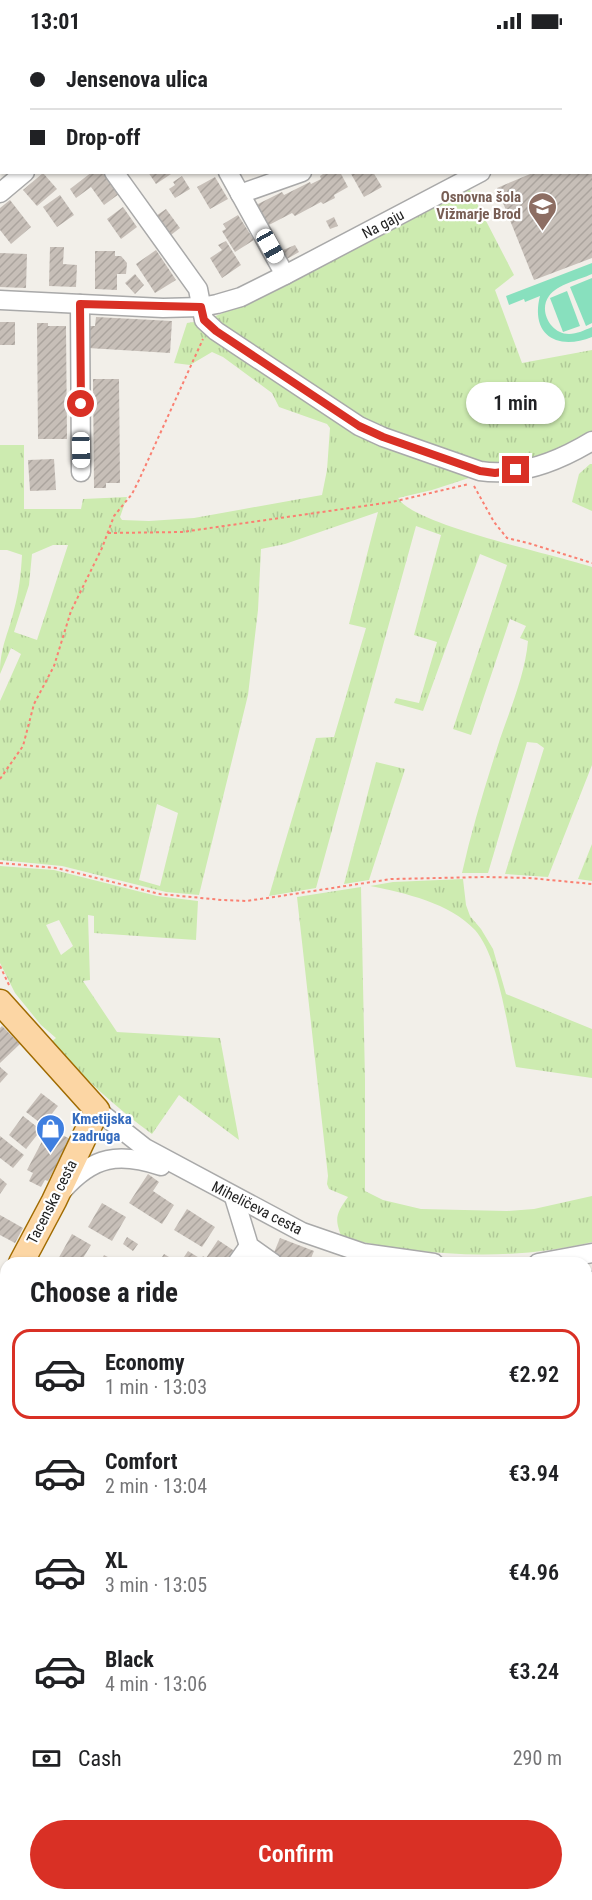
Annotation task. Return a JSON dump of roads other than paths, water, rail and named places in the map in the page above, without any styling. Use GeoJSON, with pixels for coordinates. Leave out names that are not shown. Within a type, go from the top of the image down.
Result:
{"type":"FeatureCollection","features":[{"type":"Feature","properties":{"kind":"main road"},"geometry":{"type":"LineString","coordinates":[[0,1002],[97,1110]]}},
{"type":"Feature","properties":{"kind":"main road","name":"Tacenska cesta"},"geometry":{"type":"LineString","coordinates":[[24,1257],[54,1201],[97,1110]]}},
{"type":"Feature","properties":{"kind":"street"},"geometry":{"type":"LineString","coordinates":[[4,184],[22,174]]}},
{"type":"Feature","properties":{"kind":"street"},"geometry":{"type":"LineString","coordinates":[[115,174],[198,289],[204,320],[209,326],[359,426],[383,437],[480,471],[495,473],[566,457],[592,441]]}},
{"type":"Feature","properties":{"kind":"street"},"geometry":{"type":"LineString","coordinates":[[229,174],[285,275]]}},
{"type":"Feature","properties":{"kind":"street"},"geometry":{"type":"LineString","coordinates":[[240,194],[296,174]]}},
{"type":"Feature","properties":{"kind":"street","name":"Na gaju"},"geometry":{"type":"LineString","coordinates":[[0,300],[201,307],[241,297],[477,174]]}},
{"type":"Feature","properties":{"kind":"street"},"geometry":{"type":"LineString","coordinates":[[80,304],[81,472]]}},
{"type":"Feature","properties":{"kind":"street","name":"Miheličeva cesta"},"geometry":{"type":"LineString","coordinates":[[97,1110],[145,1148],[302,1232],[363,1253],[391,1257]]}},
{"type":"Feature","properties":{"kind":"street"},"geometry":{"type":"LineString","coordinates":[[54,1201],[85,1169],[99,1161],[111,1158],[139,1159],[207,1182]]}},
{"type":"Feature","properties":{"kind":"street"},"geometry":{"type":"LineString","coordinates":[[234,1197],[249,1246],[265,1257]]}},
{"type":"Feature","properties":{"kind":"street"},"geometry":{"type":"LineString","coordinates":[[241,1257],[249,1246]]}},
{"type":"Feature","properties":{"kind":"street"},"geometry":{"type":"LineString","coordinates":[[575,1257],[592,1253]]}},
{"type":"Feature","properties":{"kind":"place","name":"Osnovna šola Vižmarje Brod"},"geometry":{"type":"Point","coordinates":[542,232]}},
{"type":"Feature","properties":{"kind":"place","name":"Kmetijska zadruga"},"geometry":{"type":"Point","coordinates":[51,1154]}}]}
